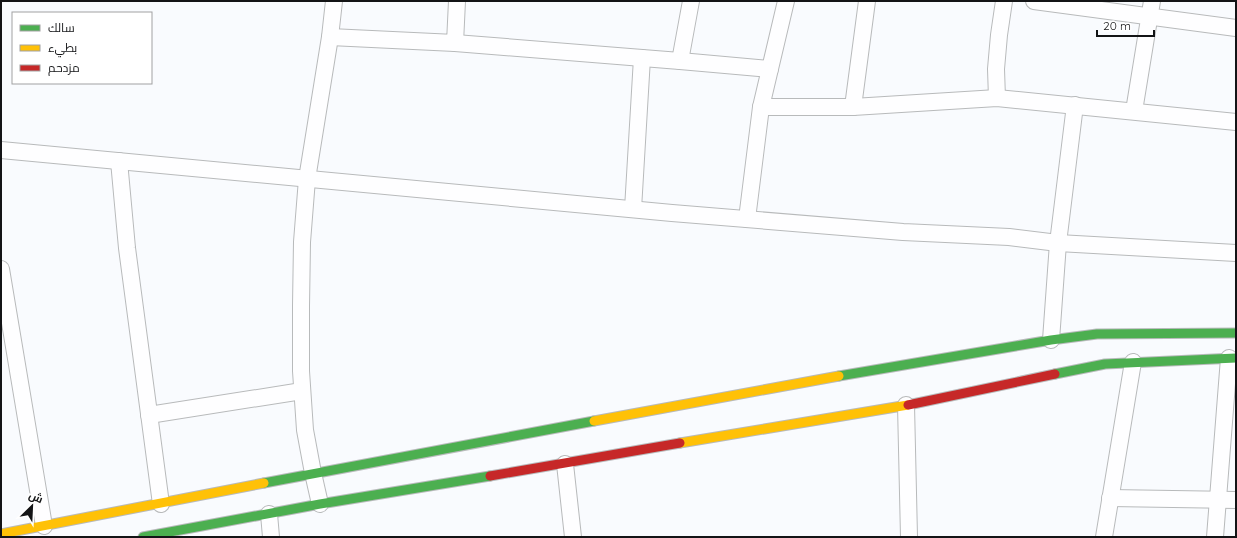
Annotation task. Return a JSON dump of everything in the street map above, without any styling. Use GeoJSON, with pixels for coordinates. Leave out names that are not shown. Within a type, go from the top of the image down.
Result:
{"type":"FeatureCollection","features":[{"type":"Feature","properties":{"kind":"main road"},"geometry":{"type":"LineString","coordinates":[[1,534],[566,425],[1051,340],[1097,334],[1236,333]]}},
{"type":"Feature","properties":{"kind":"main road"},"geometry":{"type":"LineString","coordinates":[[143,537],[320,504],[565,464],[906,405],[1105,364],[1233,358]]}},
{"type":"Feature","properties":{"kind":"street"},"geometry":{"type":"LineString","coordinates":[[320,504],[306,430],[302,391],[300,306],[302,242],[307,179],[330,37],[334,1]]}},
{"type":"Feature","properties":{"kind":"street"},"geometry":{"type":"LineString","coordinates":[[455,44],[457,1]]}},
{"type":"Feature","properties":{"kind":"street"},"geometry":{"type":"LineString","coordinates":[[680,61],[691,1]]}},
{"type":"Feature","properties":{"kind":"street"},"geometry":{"type":"LineString","coordinates":[[747,219],[761,107],[786,1]]}},
{"type":"Feature","properties":{"kind":"street"},"geometry":{"type":"LineString","coordinates":[[853,107],[867,1]]}},
{"type":"Feature","properties":{"kind":"street"},"geometry":{"type":"LineString","coordinates":[[997,98],[996,69],[1004,1]]}},
{"type":"Feature","properties":{"kind":"street"},"geometry":{"type":"LineString","coordinates":[[1034,1],[1236,28]]}},
{"type":"Feature","properties":{"kind":"street"},"geometry":{"type":"LineString","coordinates":[[1134,111],[1152,1]]}},
{"type":"Feature","properties":{"kind":"street"},"geometry":{"type":"LineString","coordinates":[[330,37],[455,44],[770,69]]}},
{"type":"Feature","properties":{"kind":"street"},"geometry":{"type":"LineString","coordinates":[[633,209],[642,58]]}},
{"type":"Feature","properties":{"kind":"street"},"geometry":{"type":"LineString","coordinates":[[761,107],[853,107],[997,98],[1236,122]]}},
{"type":"Feature","properties":{"kind":"street"},"geometry":{"type":"LineString","coordinates":[[1051,340],[1058,243],[1075,106]]}},
{"type":"Feature","properties":{"kind":"street"},"geometry":{"type":"LineString","coordinates":[[1,150],[747,219],[903,232],[1009,237],[1058,243],[1236,254]]}},
{"type":"Feature","properties":{"kind":"street"},"geometry":{"type":"LineString","coordinates":[[119,160],[127,248],[161,504]]}},
{"type":"Feature","properties":{"kind":"street"},"geometry":{"type":"LineString","coordinates":[[1,269],[44,526]]}},
{"type":"Feature","properties":{"kind":"street"},"geometry":{"type":"LineString","coordinates":[[1214,537],[1233,358]]}},
{"type":"Feature","properties":{"kind":"street"},"geometry":{"type":"LineString","coordinates":[[1104,537],[1133,362]]}},
{"type":"Feature","properties":{"kind":"street"},"geometry":{"type":"LineString","coordinates":[[149,415],[302,391]]}},
{"type":"Feature","properties":{"kind":"street"},"geometry":{"type":"LineString","coordinates":[[906,405],[909,537]]}},
{"type":"Feature","properties":{"kind":"street"},"geometry":{"type":"LineString","coordinates":[[565,464],[573,537]]}},
{"type":"Feature","properties":{"kind":"street"},"geometry":{"type":"LineString","coordinates":[[1110,498],[1236,500]]}},
{"type":"Feature","properties":{"kind":"street"},"geometry":{"type":"LineString","coordinates":[[269,514],[271,537]]}},
{"type":"Feature","properties":{"kind":"traffic: fast"},"geometry":{"type":"LineString","coordinates":[[839,376],[1051,340],[1097,334],[1236,333]]}},
{"type":"Feature","properties":{"kind":"traffic: fast"},"geometry":{"type":"LineString","coordinates":[[1055,374],[1105,364],[1236,358]]}},
{"type":"Feature","properties":{"kind":"traffic: fast"},"geometry":{"type":"LineString","coordinates":[[264,483],[594,421]]}},
{"type":"Feature","properties":{"kind":"traffic: fast"},"geometry":{"type":"LineString","coordinates":[[143,537],[320,504],[490,476]]}},
{"type":"Feature","properties":{"kind":"traffic: slow"},"geometry":{"type":"LineString","coordinates":[[594,421],[839,376]]}},
{"type":"Feature","properties":{"kind":"traffic: slow"},"geometry":{"type":"LineString","coordinates":[[680,443],[908,405]]}},
{"type":"Feature","properties":{"kind":"traffic: slow"},"geometry":{"type":"LineString","coordinates":[[1,534],[264,483]]}},
{"type":"Feature","properties":{"kind":"traffic: jam"},"geometry":{"type":"LineString","coordinates":[[908,405],[1055,374]]}},
{"type":"Feature","properties":{"kind":"traffic: jam"},"geometry":{"type":"LineString","coordinates":[[490,476],[680,443]]}}]}
